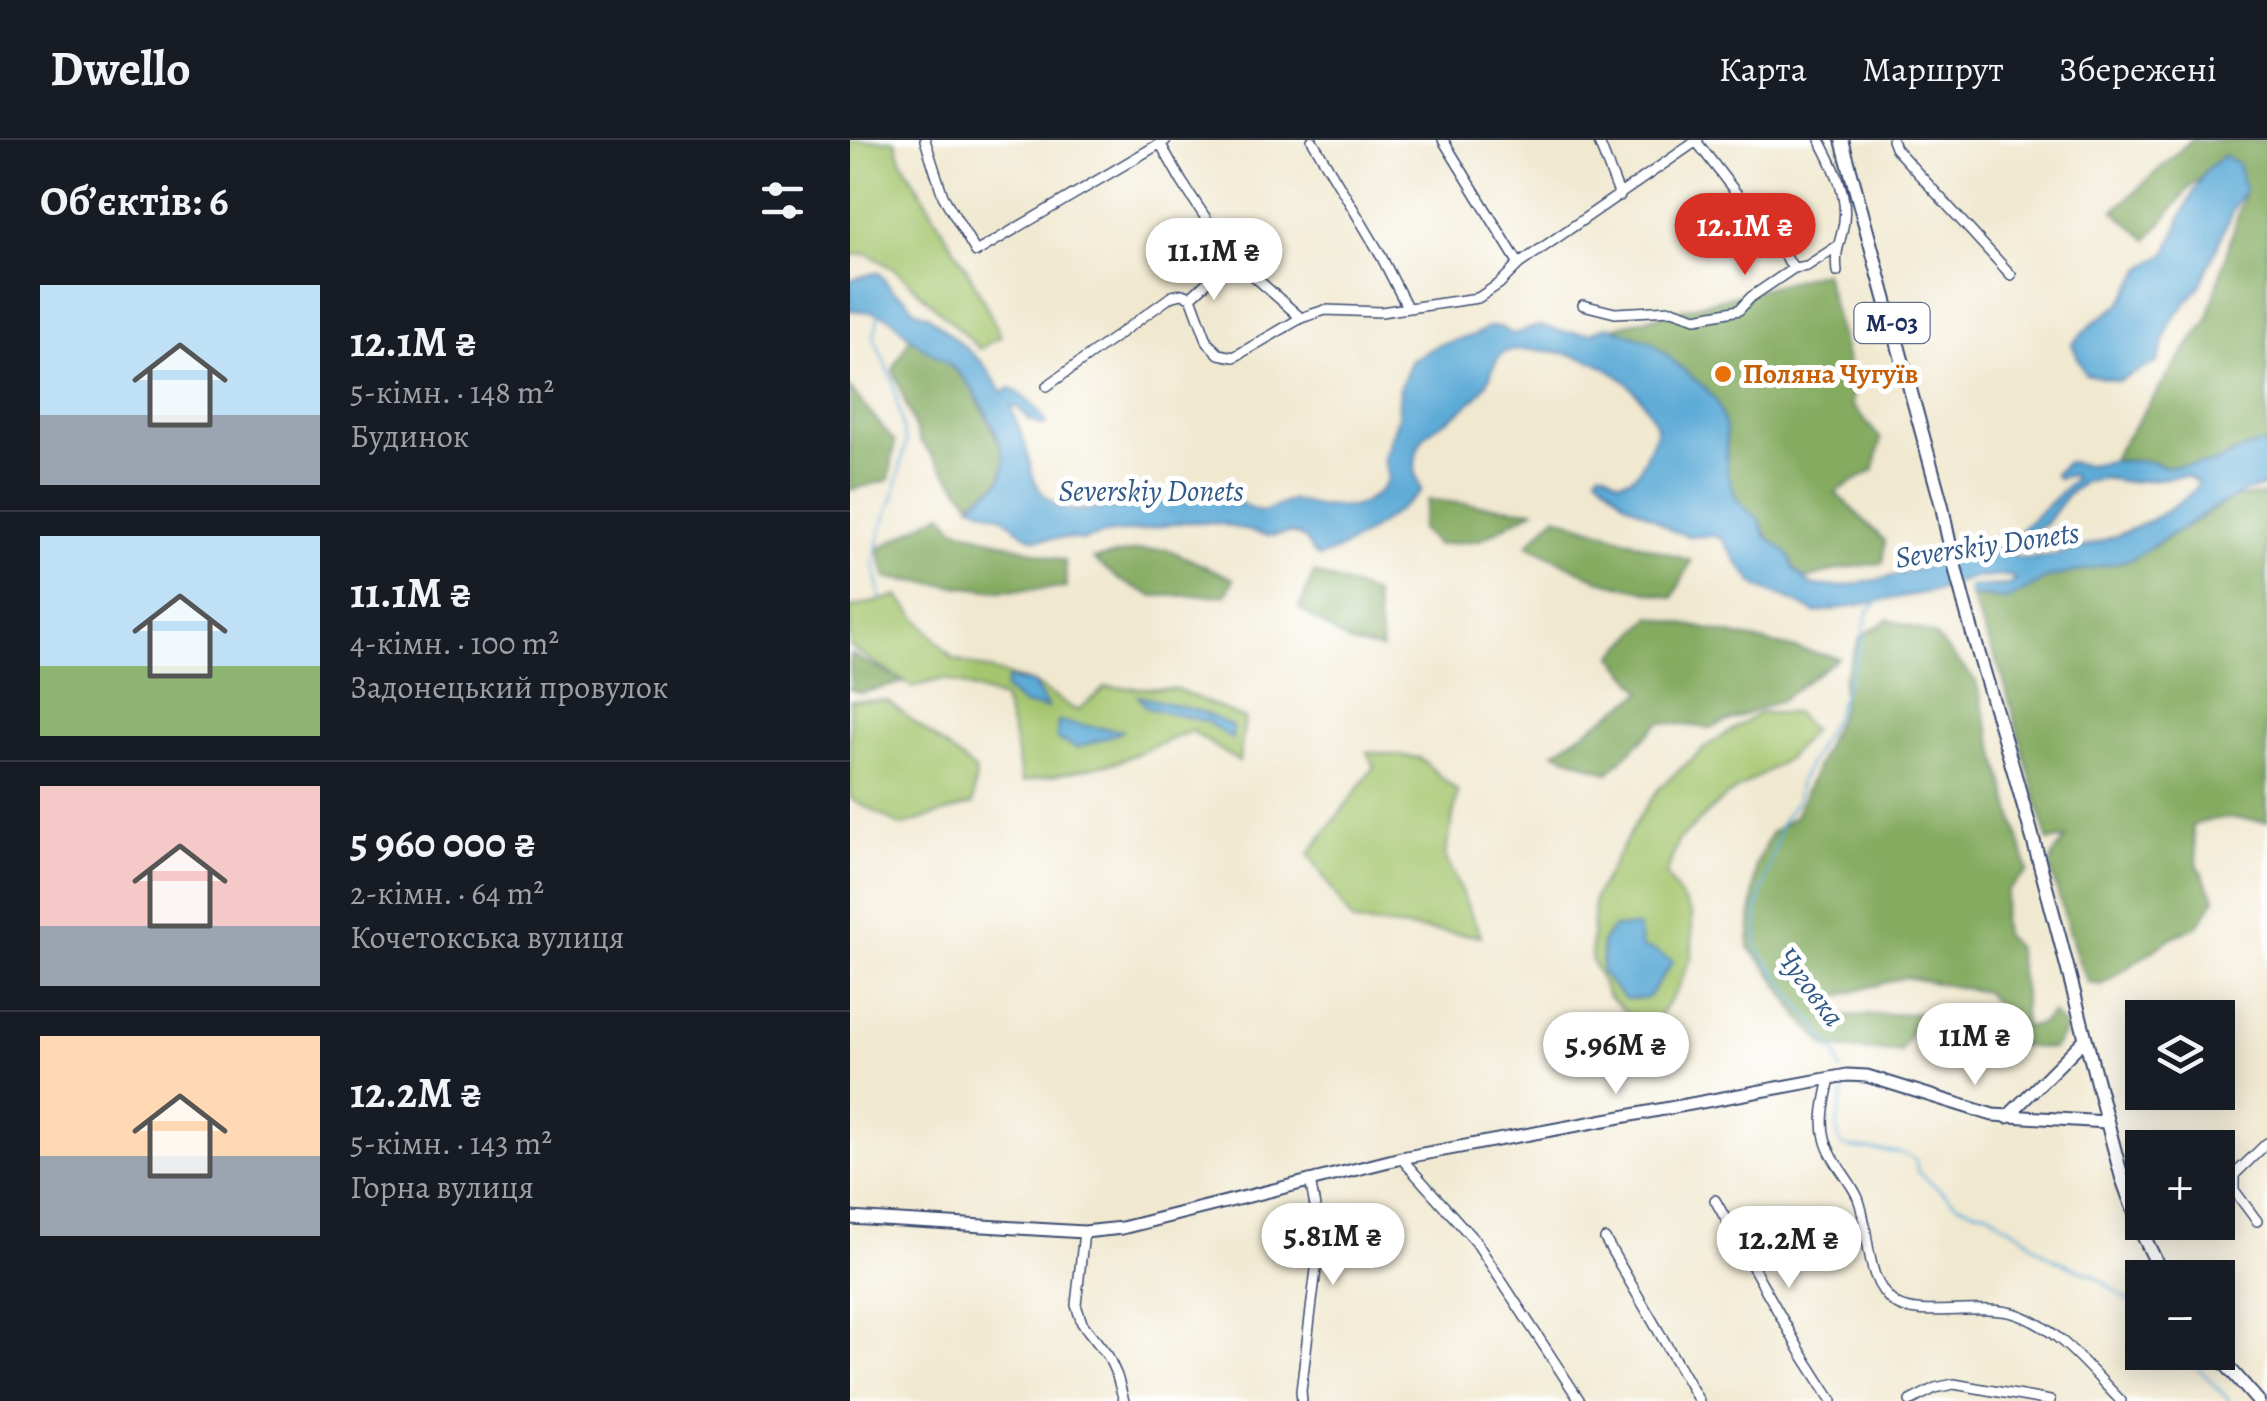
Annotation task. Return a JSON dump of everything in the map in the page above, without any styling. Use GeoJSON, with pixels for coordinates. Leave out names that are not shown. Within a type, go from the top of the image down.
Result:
{"type":"FeatureCollection","features":[{"type":"Feature","properties":{"kind":"highway","name":"М-03"},"geometry":{"type":"LineString","coordinates":[[1842,140],[1963,597],[2020,790],[2106,1122],[2131,1206],[2156,1260]]}},
{"type":"Feature","properties":{"kind":"highway"},"geometry":{"type":"LineString","coordinates":[[2231,1370],[2258,1401]]}},
{"type":"Feature","properties":{"kind":"main road"},"geometry":{"type":"LineString","coordinates":[[2007,1117],[2085,1039]]}},
{"type":"Feature","properties":{"kind":"main road"},"geometry":{"type":"LineString","coordinates":[[850,1218],[1084,1232],[1143,1224],[1401,1158],[1839,1076],[1866,1076],[1994,1115],[2106,1122]]}},
{"type":"Feature","properties":{"kind":"street"},"geometry":{"type":"LineString","coordinates":[[925,140],[942,196],[976,252],[1163,142],[1182,182],[1230,255],[1301,318]]}},
{"type":"Feature","properties":{"kind":"street"},"geometry":{"type":"LineString","coordinates":[[1312,140],[1407,307]]}},
{"type":"Feature","properties":{"kind":"street"},"geometry":{"type":"LineString","coordinates":[[1443,140],[1519,264]]}},
{"type":"Feature","properties":{"kind":"street"},"geometry":{"type":"LineString","coordinates":[[1598,140],[1620,196]]}},
{"type":"Feature","properties":{"kind":"street"},"geometry":{"type":"LineString","coordinates":[[1820,140],[1840,178],[1845,204],[1837,272]]}},
{"type":"Feature","properties":{"kind":"street"},"geometry":{"type":"LineString","coordinates":[[1892,140],[1895,148],[2012,275]]}},
{"type":"Feature","properties":{"kind":"street"},"geometry":{"type":"LineString","coordinates":[[1191,297],[1208,343],[1219,354],[1234,357],[1301,318],[1325,310],[1381,312],[1478,298],[1519,264],[1697,141],[1794,268]]}},
{"type":"Feature","properties":{"kind":"street"},"geometry":{"type":"LineString","coordinates":[[1584,306],[1615,313],[1672,310],[1696,318],[1738,310],[1751,296],[1794,268],[1806,266],[1837,247]]}},
{"type":"Feature","properties":{"kind":"street"},"geometry":{"type":"LineString","coordinates":[[1191,297],[1230,255]]}},
{"type":"Feature","properties":{"kind":"street"},"geometry":{"type":"LineString","coordinates":[[1047,386],[1172,296],[1191,297]]}},
{"type":"Feature","properties":{"kind":"street"},"geometry":{"type":"LineString","coordinates":[[1839,1076],[1823,1127],[1825,1140],[1858,1200],[1875,1274],[1888,1297],[1909,1310],[1995,1309],[2031,1321],[2059,1340],[2121,1401]]}},
{"type":"Feature","properties":{"kind":"street"},"geometry":{"type":"LineString","coordinates":[[2257,1221],[2234,1190],[2234,1175],[2267,1142]]}},
{"type":"Feature","properties":{"kind":"street"},"geometry":{"type":"LineString","coordinates":[[1401,1158],[1476,1242],[1580,1401]]}},
{"type":"Feature","properties":{"kind":"street"},"geometry":{"type":"LineString","coordinates":[[1302,1401],[1319,1245],[1310,1180]]}},
{"type":"Feature","properties":{"kind":"street"},"geometry":{"type":"LineString","coordinates":[[1714,1200],[1832,1401]]}},
{"type":"Feature","properties":{"kind":"street"},"geometry":{"type":"LineString","coordinates":[[1084,1232],[1076,1306],[1082,1323],[1108,1356],[1124,1401]]}},
{"type":"Feature","properties":{"kind":"street"},"geometry":{"type":"LineString","coordinates":[[1605,1239],[1699,1401]]}},
{"type":"Feature","properties":{"kind":"street"},"geometry":{"type":"LineString","coordinates":[[1910,1401],[1935,1388],[1954,1384],[2050,1401]]}},
{"type":"Feature","properties":{"kind":"street"},"geometry":{"type":"LineString","coordinates":[[1989,1389],[1990,1401]]}},
{"type":"Feature","properties":{"kind":"green space"},"geometry":{"type":"Polygon","coordinates":[[[850,140],[895,140],[901,159],[973,280],[1001,336],[980,349],[897,271],[868,254],[850,255],[850,140]]]}},
{"type":"Feature","properties":{"kind":"green space"},"geometry":{"type":"Polygon","coordinates":[[[2191,140],[2267,140],[2267,445],[2247,448],[2212,464],[2168,467],[2146,461],[2111,461],[2207,321],[2245,190],[2238,164],[2223,156],[2188,189],[2148,240],[2114,211],[2191,140]]]}},
{"type":"Feature","properties":{"kind":"green space"},"geometry":{"type":"Polygon","coordinates":[[[1824,272],[1854,388],[1851,404],[1881,439],[1874,470],[1835,492],[1885,541],[1883,563],[1843,568],[1803,580],[1791,559],[1770,541],[1759,519],[1736,498],[1706,389],[1651,342],[1612,328],[1824,272]]]}},
{"type":"Feature","properties":{"kind":"green space"},"geometry":{"type":"Polygon","coordinates":[[[910,337],[969,383],[1001,447],[1005,461],[1001,481],[971,502],[920,441],[893,370],[910,337]]]}},
{"type":"Feature","properties":{"kind":"green space"},"geometry":{"type":"Polygon","coordinates":[[[850,388],[895,442],[889,480],[850,490],[850,388]]]}},
{"type":"Feature","properties":{"kind":"green space"},"geometry":{"type":"Polygon","coordinates":[[[2267,494],[2267,822],[2219,819],[2192,826],[2198,866],[2215,899],[2198,926],[2174,936],[2102,985],[2089,983],[2079,963],[2050,868],[2053,855],[2066,838],[2048,841],[2003,678],[1971,597],[2009,599],[2048,578],[2132,559],[2234,498],[2267,494]]]}},
{"type":"Feature","properties":{"kind":"green space"},"geometry":{"type":"Polygon","coordinates":[[[1428,500],[1534,510],[1480,540],[1437,545],[1420,529],[1428,500]]]}},
{"type":"Feature","properties":{"kind":"green space"},"geometry":{"type":"Polygon","coordinates":[[[943,513],[954,528],[1065,561],[1066,588],[999,591],[886,578],[878,549],[943,513]]]}},
{"type":"Feature","properties":{"kind":"green space"},"geometry":{"type":"Polygon","coordinates":[[[1556,516],[1691,561],[1673,598],[1599,580],[1527,545],[1556,516]]]}},
{"type":"Feature","properties":{"kind":"green space"},"geometry":{"type":"Polygon","coordinates":[[[1167,549],[1234,579],[1226,595],[1153,596],[1120,580],[1093,559],[1167,549]]]}},
{"type":"Feature","properties":{"kind":"green space"},"geometry":{"type":"Polygon","coordinates":[[[1314,573],[1374,594],[1382,649],[1351,644],[1299,608],[1314,573]]]}},
{"type":"Feature","properties":{"kind":"green space"},"geometry":{"type":"Polygon","coordinates":[[[898,596],[953,659],[1033,683],[1077,711],[1106,687],[1177,689],[1245,719],[1239,762],[1191,731],[1117,762],[1022,782],[1003,699],[944,679],[912,687],[850,647],[850,608],[898,596]]]}},
{"type":"Feature","properties":{"kind":"green space"},"geometry":{"type":"Polygon","coordinates":[[[1651,617],[1838,658],[1780,701],[1710,728],[1660,722],[1608,773],[1554,752],[1643,692],[1613,656],[1651,617]]]}},
{"type":"Feature","properties":{"kind":"green space"},"geometry":{"type":"Polygon","coordinates":[[[1889,619],[1934,635],[1976,681],[2028,871],[2008,890],[2002,918],[2004,935],[2016,948],[2024,994],[2024,1027],[2040,1024],[2052,1013],[2067,1029],[2053,1049],[2015,1045],[2004,1011],[1984,992],[1905,977],[1816,1006],[1826,1017],[1921,1013],[1901,1052],[1828,1048],[1801,1019],[1749,947],[1756,865],[1771,833],[1795,816],[1842,708],[1843,679],[1860,637],[1889,619]]]}},
{"type":"Feature","properties":{"kind":"green space"},"geometry":{"type":"Polygon","coordinates":[[[850,654],[905,682],[861,693],[850,689],[850,654]]]}},
{"type":"Feature","properties":{"kind":"green space"},"geometry":{"type":"Polygon","coordinates":[[[850,700],[888,701],[976,771],[973,804],[901,826],[850,798],[850,700]]]}},
{"type":"Feature","properties":{"kind":"green space"},"geometry":{"type":"Polygon","coordinates":[[[1759,713],[1795,713],[1812,730],[1788,758],[1724,798],[1678,841],[1666,875],[1692,915],[1692,956],[1678,989],[1657,1019],[1639,1024],[1608,996],[1591,958],[1594,898],[1661,786],[1707,746],[1759,713]]]}},
{"type":"Feature","properties":{"kind":"green space"},"geometry":{"type":"Polygon","coordinates":[[[1367,752],[1420,758],[1458,792],[1445,856],[1481,936],[1353,922],[1309,854],[1374,767],[1367,752]]]}},
{"type":"Feature","properties":{"kind":"water"},"geometry":{"type":"Polygon","coordinates":[[[2224,155],[2238,164],[2245,190],[2201,284],[2171,322],[2157,362],[2118,381],[2085,374],[2072,344],[2120,304],[2143,268],[2167,253],[2205,171],[2224,155]]]}},
{"type":"Feature","properties":{"kind":"water"},"geometry":{"type":"Polygon","coordinates":[[[879,273],[893,291],[983,363],[1003,393],[1010,388],[1031,403],[1046,424],[1041,425],[1017,407],[1011,407],[1034,480],[1059,508],[1071,510],[1118,508],[1209,493],[1223,493],[1263,512],[1292,500],[1317,506],[1352,507],[1364,503],[1388,480],[1384,458],[1398,417],[1400,387],[1412,360],[1438,345],[1489,327],[1500,327],[1513,334],[1539,326],[1592,333],[1608,326],[1651,342],[1717,402],[1726,428],[1727,472],[1736,498],[1759,519],[1765,535],[1789,555],[1794,569],[1811,585],[1839,587],[1887,578],[1971,550],[2004,546],[2073,481],[2071,475],[2055,476],[2067,462],[2088,465],[2146,461],[2168,467],[2212,464],[2260,444],[2267,445],[2267,485],[2214,507],[2132,559],[2048,578],[2009,599],[1970,596],[1970,587],[2009,585],[2016,580],[2011,576],[1971,578],[1939,590],[1815,613],[1756,586],[1723,540],[1670,530],[1625,502],[1597,475],[1605,471],[1618,481],[1634,475],[1655,436],[1653,417],[1627,383],[1584,358],[1517,350],[1500,356],[1478,395],[1419,444],[1415,471],[1421,490],[1418,495],[1371,531],[1332,552],[1319,557],[1298,535],[1269,536],[1201,522],[1083,540],[1038,539],[1029,537],[1001,516],[971,505],[998,484],[1004,463],[997,434],[973,390],[956,370],[891,319],[874,312],[850,310],[850,280],[879,273]],[[2187,476],[2084,482],[2067,495],[2046,523],[2013,550],[2015,557],[2056,554],[2114,536],[2168,510],[2198,483],[2187,476]]]}},
{"type":"Feature","properties":{"kind":"water"},"geometry":{"type":"Polygon","coordinates":[[[1007,679],[1033,683],[1048,708],[1023,705],[1005,690],[1007,679]]]}},
{"type":"Feature","properties":{"kind":"water"},"geometry":{"type":"Polygon","coordinates":[[[1138,696],[1202,712],[1233,727],[1232,739],[1206,721],[1147,708],[1138,696]]]}},
{"type":"Feature","properties":{"kind":"water"},"geometry":{"type":"Polygon","coordinates":[[[1058,722],[1124,731],[1077,748],[1057,739],[1058,722]]]}},
{"type":"Feature","properties":{"kind":"water"},"geometry":{"type":"Polygon","coordinates":[[[1614,927],[1638,927],[1642,948],[1673,961],[1648,998],[1625,999],[1602,974],[1602,942],[1614,927]]]}},
{"type":"Feature","properties":{"kind":"waterway"},"geometry":{"type":"LineString","coordinates":[[879,313],[874,337],[892,379],[906,442],[874,563],[881,600]]}},
{"type":"Feature","properties":{"kind":"waterway","name":"Чуговка"},"geometry":{"type":"LineString","coordinates":[[1841,1070],[1836,1054],[1757,948],[1757,911],[1782,821],[1797,800],[1800,780],[1835,716],[1868,611],[1878,602]]}},
{"type":"Feature","properties":{"kind":"waterway","name":"Чуговка"},"geometry":{"type":"LineString","coordinates":[[1845,1082],[1838,1122],[1842,1146],[1899,1153],[1916,1160],[1917,1171],[1956,1203],[1989,1212],[2037,1248],[2094,1275],[2125,1298]]}},
{"type":"Feature","properties":{"kind":"waterway","name":"Чуговка"},"geometry":{"type":"LineString","coordinates":[[2200,1370],[2230,1401]]}},
{"type":"Feature","properties":{"kind":"place","name":"Поляна Чугуїв"},"geometry":{"type":"Point","coordinates":[1723,374]}},
{"type":"Feature","properties":{"kind":"water label","name":"Severskiy Donets"},"geometry":{"type":"Point","coordinates":[1151,491]}},
{"type":"Feature","properties":{"kind":"water label","name":"Severskiy Donets"},"geometry":{"type":"Point","coordinates":[1987,545]}}]}
